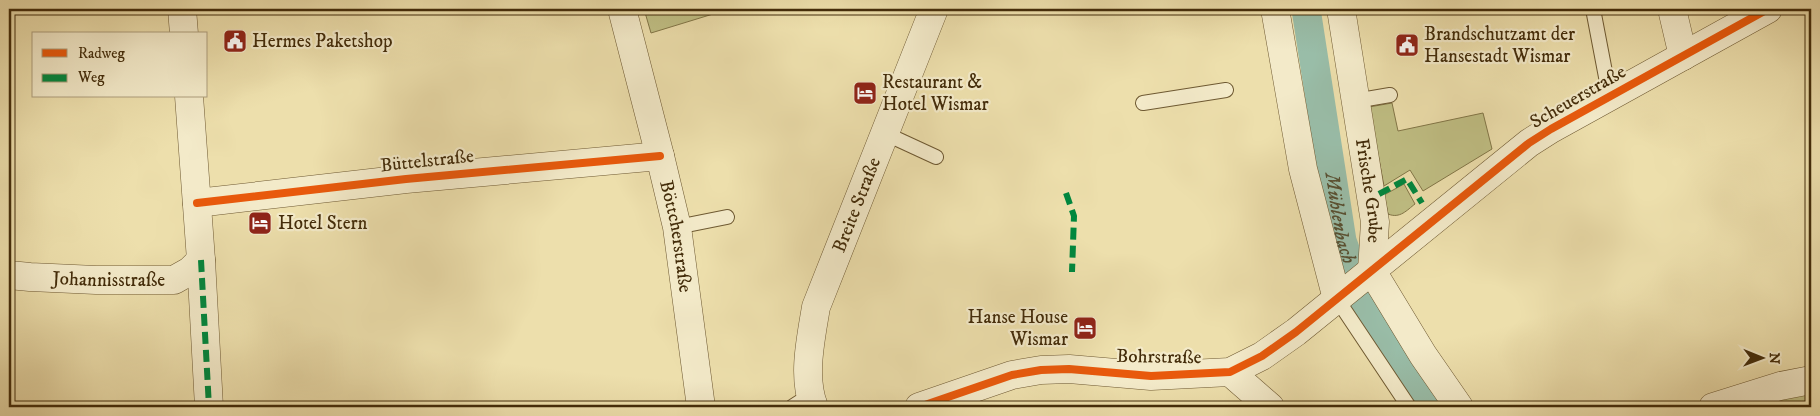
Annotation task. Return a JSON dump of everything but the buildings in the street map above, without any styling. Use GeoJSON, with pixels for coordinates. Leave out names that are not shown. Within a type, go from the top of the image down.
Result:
{"type":"FeatureCollection","features":[{"type":"Feature","properties":{"kind":"street"},"geometry":{"type":"LineString","coordinates":[[182,9],[184,32]]}},
{"type":"Feature","properties":{"kind":"street","name":"Böttcherstraße"},"geometry":{"type":"LineString","coordinates":[[622,9],[677,227],[701,407]]}},
{"type":"Feature","properties":{"kind":"street","name":"Breite Straße"},"geometry":{"type":"LineString","coordinates":[[805,403],[809,347],[816,307],[934,9]]}},
{"type":"Feature","properties":{"kind":"street"},"geometry":{"type":"LineString","coordinates":[[1275,9],[1282,81],[1337,299]]}},
{"type":"Feature","properties":{"kind":"street","name":"Frische Grube"},"geometry":{"type":"LineString","coordinates":[[1341,9],[1375,222],[1372,271]]}},
{"type":"Feature","properties":{"kind":"street"},"geometry":{"type":"LineString","coordinates":[[1672,9],[1683,56]]}},
{"type":"Feature","properties":{"kind":"street","name":"Scheuerstraße"},"geometry":{"type":"LineString","coordinates":[[1372,271],[1529,143],[1768,9]]}},
{"type":"Feature","properties":{"kind":"street"},"geometry":{"type":"LineString","coordinates":[[189,98],[209,407]]}},
{"type":"Feature","properties":{"kind":"street","name":"Büttelstraße"},"geometry":{"type":"LineString","coordinates":[[197,203],[416,178],[660,156]]}},
{"type":"Feature","properties":{"kind":"street","name":"Johannisstraße"},"geometry":{"type":"LineString","coordinates":[[9,275],[96,280],[174,280],[190,271],[201,260]]}},
{"type":"Feature","properties":{"kind":"street"},"geometry":{"type":"LineString","coordinates":[[1372,271],[1423,356],[1459,407]]}},
{"type":"Feature","properties":{"kind":"street","name":"Bohrstraße"},"geometry":{"type":"LineString","coordinates":[[919,407],[1012,376],[1041,370],[1069,369],[1152,376],[1230,372],[1262,356],[1289,337],[1372,271]]}},
{"type":"Feature","properties":{"kind":"street"},"geometry":{"type":"LineString","coordinates":[[1230,372],[1270,407]]}},
{"type":"Feature","properties":{"kind":"street"},"geometry":{"type":"LineString","coordinates":[[1713,407],[1780,386],[1811,380]]}},
{"type":"Feature","properties":{"kind":"lane"},"geometry":{"type":"LineString","coordinates":[[1593,9],[1610,98]]}},
{"type":"Feature","properties":{"kind":"lane"},"geometry":{"type":"LineString","coordinates":[[1143,103],[1226,90]]}},
{"type":"Feature","properties":{"kind":"lane"},"geometry":{"type":"LineString","coordinates":[[1355,100],[1390,95]]}},
{"type":"Feature","properties":{"kind":"lane"},"geometry":{"type":"LineString","coordinates":[[884,134],[936,157]]}},
{"type":"Feature","properties":{"kind":"lane"},"geometry":{"type":"LineString","coordinates":[[677,227],[727,217]]}},
{"type":"Feature","properties":{"kind":"lane"},"geometry":{"type":"LineString","coordinates":[[1337,299],[1409,407]]}},
{"type":"Feature","properties":{"kind":"shaded area"},"geometry":{"type":"Polygon","coordinates":[[[644,9],[716,9],[713,14],[651,33],[644,9]]]}},
{"type":"Feature","properties":{"kind":"shaded area"},"geometry":{"type":"Polygon","coordinates":[[[1392,103],[1398,131],[1483,113],[1492,149],[1423,191],[1410,170],[1384,186],[1369,107],[1392,103]]]}},
{"type":"Feature","properties":{"kind":"shaded area"},"geometry":{"type":"Polygon","coordinates":[[[1404,184],[1415,204],[1400,215],[1388,214],[1384,195],[1404,184]]]}},
{"type":"Feature","properties":{"kind":"shaded area"},"geometry":{"type":"Polygon","coordinates":[[[1811,380],[1811,407],[1713,407],[1811,380]]]}},
{"type":"Feature","properties":{"kind":"waterway","name":"Mühlenbach"},"geometry":{"type":"LineString","coordinates":[[1306,9],[1342,241],[1367,310],[1433,407]]}},
{"type":"Feature","properties":{"kind":"marked path"},"geometry":{"type":"LineString","coordinates":[[1379,194],[1407,179],[1422,203]]}},
{"type":"Feature","properties":{"kind":"marked path"},"geometry":{"type":"LineString","coordinates":[[1066,193],[1074,216],[1072,272]]}},
{"type":"Feature","properties":{"kind":"marked path"},"geometry":{"type":"LineString","coordinates":[[201,260],[209,407]]}},
{"type":"Feature","properties":{"kind":"cycle path"},"geometry":{"type":"LineString","coordinates":[[919,407],[1012,375],[1041,370],[1069,369],[1151,376],[1230,372],[1262,356],[1296,332],[1529,143],[1768,9]]}},
{"type":"Feature","properties":{"kind":"cycle path"},"geometry":{"type":"LineString","coordinates":[[197,203],[406,179],[660,156]]}},
{"type":"Feature","properties":{"kind":"place","name":"Hermes Paketshop"},"geometry":{"type":"Point","coordinates":[235,41]}},
{"type":"Feature","properties":{"kind":"place","name":"Brandschutzamt der Hansestadt Wismar"},"geometry":{"type":"Point","coordinates":[1407,45]}},
{"type":"Feature","properties":{"kind":"place","name":"Restaurant & Hotel Wismar"},"geometry":{"type":"Point","coordinates":[865,93]}},
{"type":"Feature","properties":{"kind":"place","name":"Hotel Stern"},"geometry":{"type":"Point","coordinates":[260,223]}},
{"type":"Feature","properties":{"kind":"place","name":"Hanse House Wismar"},"geometry":{"type":"Point","coordinates":[1085,328]}}]}
